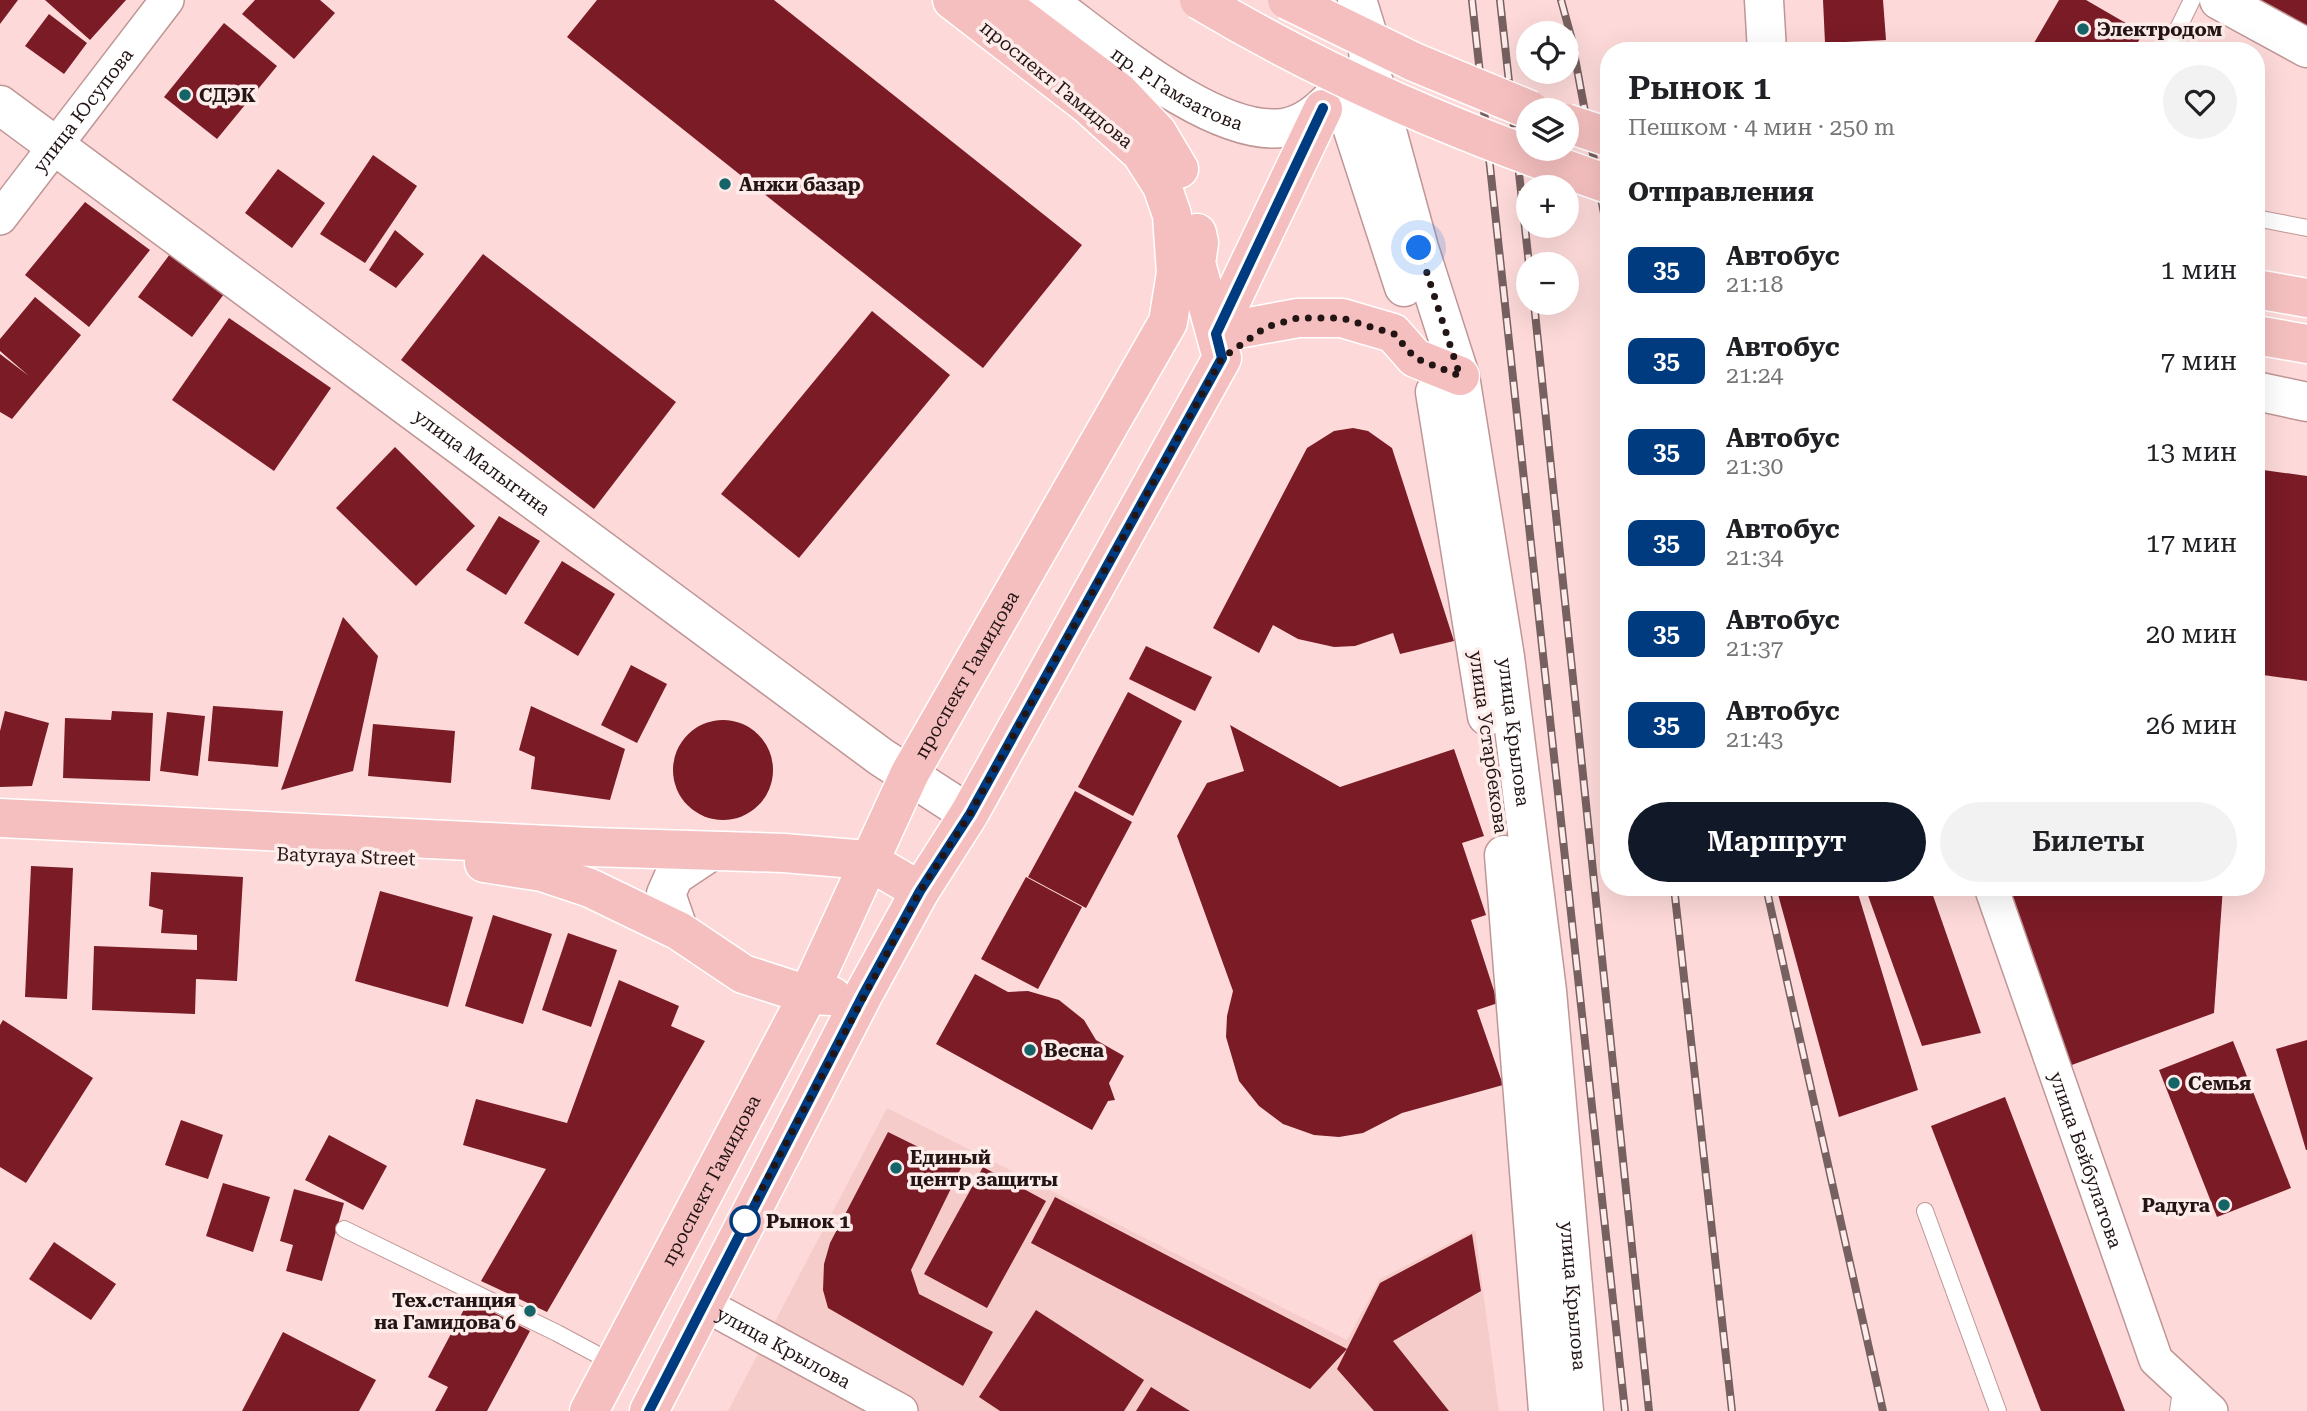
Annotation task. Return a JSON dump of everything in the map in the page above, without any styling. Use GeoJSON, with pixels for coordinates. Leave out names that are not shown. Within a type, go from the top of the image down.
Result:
{"type":"FeatureCollection","features":[{"type":"Feature","properties":{"kind":"main road","name":"проспект Гамидова"},"geometry":{"type":"LineString","coordinates":[[589,1411],[808,995],[867,860],[896,765],[1168,322],[1176,273],[1172,215],[1161,186],[1141,153],[1088,105],[952,0]]}},
{"type":"Feature","properties":{"kind":"main road"},"geometry":{"type":"LineString","coordinates":[[997,0],[1119,92],[1157,132],[1186,182],[1199,243],[1196,263],[1219,347]]}},
{"type":"Feature","properties":{"kind":"main road","name":"пр. Р.Гамзатова"},"geometry":{"type":"LineString","coordinates":[[1046,0],[1194,106],[1234,123],[1283,128],[1305,121],[1369,65]]}},
{"type":"Feature","properties":{"kind":"main road"},"geometry":{"type":"LineString","coordinates":[[1199,0],[1280,48],[1392,102],[1464,133],[1600,181]]}},
{"type":"Feature","properties":{"kind":"main road"},"geometry":{"type":"LineString","coordinates":[[1287,0],[1414,62],[1516,104]]}},
{"type":"Feature","properties":{"kind":"main road"},"geometry":{"type":"LineString","coordinates":[[1357,0],[1367,32],[1369,65]]}},
{"type":"Feature","properties":{"kind":"main road"},"geometry":{"type":"LineString","coordinates":[[1764,0],[1766,42]]}},
{"type":"Feature","properties":{"kind":"main road"},"geometry":{"type":"LineString","coordinates":[[2218,0],[2307,48]]}},
{"type":"Feature","properties":{"kind":"main road","name":"улица Крылова"},"geometry":{"type":"LineString","coordinates":[[1369,65],[1419,248],[1505,657],[1545,977],[1584,1411]]}},
{"type":"Feature","properties":{"kind":"main road","name":"пр. Р.Гамзатова"},"geometry":{"type":"LineString","coordinates":[[1219,347],[1331,99]]}},
{"type":"Feature","properties":{"kind":"main road","name":"улица Устарбекова"},"geometry":{"type":"LineString","coordinates":[[1331,99],[1445,371],[1496,764],[1516,977],[1548,1411]]}},
{"type":"Feature","properties":{"kind":"main road","name":"улица Малыгина"},"geometry":{"type":"LineString","coordinates":[[0,105],[54,148],[896,765],[970,814]]}},
{"type":"Feature","properties":{"kind":"main road"},"geometry":{"type":"LineString","coordinates":[[1579,127],[1600,134]]}},
{"type":"Feature","properties":{"kind":"main road"},"geometry":{"type":"LineString","coordinates":[[2265,291],[2307,298]]}},
{"type":"Feature","properties":{"kind":"main road"},"geometry":{"type":"LineString","coordinates":[[649,1411],[702,1303],[862,997],[920,891],[970,814],[1219,347],[1266,327],[1298,318],[1342,318],[1394,334],[1415,358],[1445,371]]}},
{"type":"Feature","properties":{"kind":"main road"},"geometry":{"type":"LineString","coordinates":[[2265,337],[2307,345]]}},
{"type":"Feature","properties":{"kind":"main road"},"geometry":{"type":"LineString","coordinates":[[2265,393],[2307,402]]}},
{"type":"Feature","properties":{"kind":"main road","name":"Batyraya Street"},"geometry":{"type":"LineString","coordinates":[[0,818],[591,847],[784,853],[867,860]]}},
{"type":"Feature","properties":{"kind":"main road","name":"Batyraya Street"},"geometry":{"type":"LineString","coordinates":[[0,838],[215,851],[474,862],[542,872],[578,884],[680,931],[743,974],[808,995],[862,997]]}},
{"type":"Feature","properties":{"kind":"main road"},"geometry":{"type":"LineString","coordinates":[[680,931],[666,894],[674,876],[710,852]]}},
{"type":"Feature","properties":{"kind":"main road"},"geometry":{"type":"LineString","coordinates":[[867,860],[920,891]]}},
{"type":"Feature","properties":{"kind":"street","name":"улица Юсупова"},"geometry":{"type":"LineString","coordinates":[[0,218],[167,0]]}},
{"type":"Feature","properties":{"kind":"street","name":"улица Бейбулатова"},"geometry":{"type":"LineString","coordinates":[[1995,896],[2156,1360],[2180,1398],[2211,1411]]}},
{"type":"Feature","properties":{"kind":"street","name":"улица Крылова"},"geometry":{"type":"LineString","coordinates":[[702,1303],[901,1411]]}},
{"type":"Feature","properties":{"kind":"lane"},"geometry":{"type":"LineString","coordinates":[[2171,42],[2192,0]]}},
{"type":"Feature","properties":{"kind":"lane"},"geometry":{"type":"LineString","coordinates":[[2265,220],[2307,228]]}},
{"type":"Feature","properties":{"kind":"lane"},"geometry":{"type":"LineString","coordinates":[[1925,1211],[1998,1411]]}},
{"type":"Feature","properties":{"kind":"lane"},"geometry":{"type":"LineString","coordinates":[[344,1229],[613,1363]]}},
{"type":"Feature","properties":{"kind":"shaded area"},"geometry":{"type":"Polygon","coordinates":[[[887,1108],[1347,1340],[1380,1279],[1475,1230],[1499,1411],[728,1411],[887,1108]]]}},
{"type":"Feature","properties":{"kind":"building"},"geometry":{"type":"Polygon","coordinates":[[[0,0],[18,0],[0,24],[0,0]]]}},
{"type":"Feature","properties":{"kind":"building"},"geometry":{"type":"Polygon","coordinates":[[[45,0],[126,0],[90,40],[45,0]]]}},
{"type":"Feature","properties":{"kind":"building"},"geometry":{"type":"Polygon","coordinates":[[[255,0],[320,0],[335,13],[294,59],[242,14],[255,0]]]}},
{"type":"Feature","properties":{"kind":"building"},"geometry":{"type":"Polygon","coordinates":[[[597,0],[774,0],[1082,245],[983,368],[567,37],[597,0]]]}},
{"type":"Feature","properties":{"kind":"building"},"geometry":{"type":"Polygon","coordinates":[[[1823,0],[1883,0],[1886,40],[1825,42],[1823,0]]]}},
{"type":"Feature","properties":{"kind":"building"},"geometry":{"type":"Polygon","coordinates":[[[2059,0],[2086,0],[2143,33],[2138,42],[2035,42],[2059,0]]]}},
{"type":"Feature","properties":{"kind":"building"},"geometry":{"type":"Polygon","coordinates":[[[2254,0],[2307,0],[2307,35],[2254,0]]]}},
{"type":"Feature","properties":{"kind":"building"},"geometry":{"type":"Polygon","coordinates":[[[49,14],[87,43],[64,74],[25,46],[49,14]]]}},
{"type":"Feature","properties":{"kind":"building"},"geometry":{"type":"Polygon","coordinates":[[[224,23],[277,66],[217,139],[164,97],[224,23]]]}},
{"type":"Feature","properties":{"kind":"building"},"geometry":{"type":"Polygon","coordinates":[[[373,155],[417,186],[365,263],[320,234],[373,155]]]}},
{"type":"Feature","properties":{"kind":"building"},"geometry":{"type":"Polygon","coordinates":[[[278,169],[325,203],[292,248],[245,213],[278,169]]]}},
{"type":"Feature","properties":{"kind":"building"},"geometry":{"type":"Polygon","coordinates":[[[85,202],[150,250],[89,327],[25,275],[85,202]]]}},
{"type":"Feature","properties":{"kind":"building"},"geometry":{"type":"Polygon","coordinates":[[[395,230],[424,254],[396,288],[369,270],[395,230]]]}},
{"type":"Feature","properties":{"kind":"building"},"geometry":{"type":"Polygon","coordinates":[[[173,250],[227,290],[192,337],[138,297],[173,250]]]}},
{"type":"Feature","properties":{"kind":"building"},"geometry":{"type":"Polygon","coordinates":[[[483,254],[676,402],[594,509],[401,360],[483,254]]]}},
{"type":"Feature","properties":{"kind":"building"},"geometry":{"type":"Polygon","coordinates":[[[35,297],[81,335],[12,419],[0,412],[0,354],[29,376],[0,351],[0,339],[35,297]]]}},
{"type":"Feature","properties":{"kind":"building"},"geometry":{"type":"Polygon","coordinates":[[[872,311],[950,375],[799,558],[721,494],[872,311]]]}},
{"type":"Feature","properties":{"kind":"building"},"geometry":{"type":"Polygon","coordinates":[[[229,318],[331,388],[274,471],[172,400],[229,318]]]}},
{"type":"Feature","properties":{"kind":"building"},"geometry":{"type":"Polygon","coordinates":[[[1353,428],[1368,431],[1392,448],[1454,641],[1400,654],[1393,633],[1355,646],[1334,647],[1298,639],[1273,625],[1259,653],[1213,628],[1307,448],[1334,431],[1353,428]]]}},
{"type":"Feature","properties":{"kind":"building"},"geometry":{"type":"Polygon","coordinates":[[[395,447],[475,526],[416,586],[336,508],[395,447]]]}},
{"type":"Feature","properties":{"kind":"building"},"geometry":{"type":"Polygon","coordinates":[[[2265,470],[2307,476],[2307,681],[2265,675],[2265,470]]]}},
{"type":"Feature","properties":{"kind":"building"},"geometry":{"type":"Polygon","coordinates":[[[499,516],[540,541],[506,595],[466,570],[499,516]]]}},
{"type":"Feature","properties":{"kind":"building"},"geometry":{"type":"Polygon","coordinates":[[[562,561],[615,594],[578,656],[524,623],[562,561]]]}},
{"type":"Feature","properties":{"kind":"building"},"geometry":{"type":"Polygon","coordinates":[[[343,617],[378,656],[353,771],[281,790],[343,617]]]}},
{"type":"Feature","properties":{"kind":"building"},"geometry":{"type":"Polygon","coordinates":[[[1146,646],[1212,677],[1195,711],[1129,679],[1146,646]]]}},
{"type":"Feature","properties":{"kind":"building"},"geometry":{"type":"Polygon","coordinates":[[[631,665],[667,684],[637,743],[601,725],[631,665]]]}},
{"type":"Feature","properties":{"kind":"building"},"geometry":{"type":"Polygon","coordinates":[[[1128,692],[1182,721],[1133,816],[1078,787],[1128,692]]]}},
{"type":"Feature","properties":{"kind":"building"},"geometry":{"type":"Polygon","coordinates":[[[213,706],[283,711],[278,767],[208,761],[213,706]]]}},
{"type":"Feature","properties":{"kind":"building"},"geometry":{"type":"Polygon","coordinates":[[[531,706],[625,749],[610,800],[531,789],[535,757],[519,750],[531,706]]]}},
{"type":"Feature","properties":{"kind":"building"},"geometry":{"type":"Polygon","coordinates":[[[5,711],[49,723],[32,786],[0,787],[0,731],[5,711]]]}},
{"type":"Feature","properties":{"kind":"building"},"geometry":{"type":"Polygon","coordinates":[[[112,711],[153,713],[150,781],[63,778],[65,718],[111,720],[112,711]]]}},
{"type":"Feature","properties":{"kind":"building"},"geometry":{"type":"Polygon","coordinates":[[[167,712],[205,716],[198,776],[160,771],[167,712]]]}},
{"type":"Feature","properties":{"kind":"building"},"geometry":{"type":"Polygon","coordinates":[[[723,720],[751,728],[765,742],[773,770],[765,798],[751,812],[723,820],[695,812],[681,798],[673,770],[681,742],[695,728],[723,720]]]}},
{"type":"Feature","properties":{"kind":"building"},"geometry":{"type":"Polygon","coordinates":[[[373,724],[455,731],[451,783],[368,776],[373,724]]]}},
{"type":"Feature","properties":{"kind":"building"},"geometry":{"type":"Polygon","coordinates":[[[1230,725],[1340,787],[1454,749],[1484,836],[1462,843],[1486,915],[1471,920],[1498,1003],[1477,1010],[1503,1085],[1402,1113],[1363,1133],[1339,1137],[1314,1135],[1283,1124],[1259,1106],[1239,1081],[1226,1037],[1227,1016],[1233,991],[1177,836],[1207,783],[1244,771],[1230,725]]]}},
{"type":"Feature","properties":{"kind":"building"},"geometry":{"type":"Polygon","coordinates":[[[1075,791],[1132,822],[1086,908],[1028,877],[1075,791]]]}},
{"type":"Feature","properties":{"kind":"building"},"geometry":{"type":"Polygon","coordinates":[[[31,866],[73,868],[67,999],[25,997],[31,866]]]}},
{"type":"Feature","properties":{"kind":"building"},"geometry":{"type":"Polygon","coordinates":[[[151,872],[243,877],[237,981],[196,979],[195,1014],[92,1010],[94,946],[197,950],[197,935],[161,933],[163,910],[149,906],[151,872]]]}},
{"type":"Feature","properties":{"kind":"building"},"geometry":{"type":"Polygon","coordinates":[[[1026,877],[1082,907],[1038,989],[981,959],[1026,877]]]}},
{"type":"Feature","properties":{"kind":"building"},"geometry":{"type":"Polygon","coordinates":[[[380,891],[473,917],[448,1007],[355,981],[380,891]]]}},
{"type":"Feature","properties":{"kind":"building"},"geometry":{"type":"Polygon","coordinates":[[[1778,896],[1859,896],[1918,1090],[1839,1117],[1778,896]]]}},
{"type":"Feature","properties":{"kind":"building"},"geometry":{"type":"Polygon","coordinates":[[[1868,896],[1933,896],[1981,1033],[1922,1046],[1868,896]]]}},
{"type":"Feature","properties":{"kind":"building"},"geometry":{"type":"Polygon","coordinates":[[[2012,896],[2222,896],[2214,1013],[2069,1066],[2012,896]]]}},
{"type":"Feature","properties":{"kind":"building"},"geometry":{"type":"Polygon","coordinates":[[[493,915],[552,934],[523,1024],[465,1006],[493,915]]]}},
{"type":"Feature","properties":{"kind":"building"},"geometry":{"type":"Polygon","coordinates":[[[568,933],[617,950],[591,1027],[542,1010],[568,933]]]}},
{"type":"Feature","properties":{"kind":"building","name":"Весна"},"geometry":{"type":"Polygon","coordinates":[[[975,974],[1008,992],[1028,991],[1059,1000],[1084,1020],[1096,1040],[1124,1056],[1109,1083],[1115,1100],[1108,1101],[1092,1130],[936,1044],[975,974]]]}},
{"type":"Feature","properties":{"kind":"building"},"geometry":{"type":"Polygon","coordinates":[[[619,980],[679,1006],[671,1026],[705,1041],[547,1312],[481,1281],[546,1169],[463,1145],[476,1099],[567,1123],[619,980]]]}},
{"type":"Feature","properties":{"kind":"building"},"geometry":{"type":"Polygon","coordinates":[[[3,1020],[93,1078],[26,1183],[0,1167],[0,1025],[3,1020]]]}},
{"type":"Feature","properties":{"kind":"building"},"geometry":{"type":"Polygon","coordinates":[[[2307,1040],[2307,1150],[2306,1150],[2276,1049],[2307,1040]]]}},
{"type":"Feature","properties":{"kind":"building"},"geometry":{"type":"Polygon","coordinates":[[[2233,1041],[2291,1188],[2217,1217],[2159,1070],[2233,1041]]]}},
{"type":"Feature","properties":{"kind":"building"},"geometry":{"type":"Polygon","coordinates":[[[2005,1097],[2125,1411],[2041,1411],[1931,1126],[2005,1097]]]}},
{"type":"Feature","properties":{"kind":"building"},"geometry":{"type":"Polygon","coordinates":[[[181,1120],[223,1135],[208,1179],[165,1165],[181,1120]]]}},
{"type":"Feature","properties":{"kind":"building"},"geometry":{"type":"Polygon","coordinates":[[[888,1132],[961,1168],[911,1270],[919,1294],[993,1332],[963,1386],[828,1308],[823,1290],[824,1264],[830,1243],[888,1132]]]}},
{"type":"Feature","properties":{"kind":"building"},"geometry":{"type":"Polygon","coordinates":[[[329,1135],[387,1166],[363,1210],[305,1180],[329,1135]]]}},
{"type":"Feature","properties":{"kind":"building"},"geometry":{"type":"Polygon","coordinates":[[[983,1167],[1046,1201],[987,1308],[924,1274],[983,1167]]]}},
{"type":"Feature","properties":{"kind":"building"},"geometry":{"type":"Polygon","coordinates":[[[223,1183],[270,1197],[253,1252],[206,1236],[223,1183]]]}},
{"type":"Feature","properties":{"kind":"building"},"geometry":{"type":"Polygon","coordinates":[[[294,1189],[344,1203],[322,1281],[286,1271],[293,1245],[280,1241],[294,1189]]]}},
{"type":"Feature","properties":{"kind":"building"},"geometry":{"type":"Polygon","coordinates":[[[1055,1197],[1347,1349],[1310,1389],[1031,1243],[1055,1197]]]}},
{"type":"Feature","properties":{"kind":"building"},"geometry":{"type":"Polygon","coordinates":[[[1472,1234],[1481,1291],[1393,1341],[1449,1411],[1374,1411],[1337,1369],[1380,1283],[1472,1234]]]}},
{"type":"Feature","properties":{"kind":"building"},"geometry":{"type":"Polygon","coordinates":[[[54,1242],[116,1284],[91,1320],[29,1279],[54,1242]]]}},
{"type":"Feature","properties":{"kind":"building"},"geometry":{"type":"Polygon","coordinates":[[[469,1300],[530,1331],[487,1411],[435,1411],[448,1387],[428,1377],[469,1300]]]}},
{"type":"Feature","properties":{"kind":"building"},"geometry":{"type":"Polygon","coordinates":[[[1036,1310],[1144,1380],[1124,1411],[1000,1411],[979,1397],[1036,1310]]]}},
{"type":"Feature","properties":{"kind":"building"},"geometry":{"type":"Polygon","coordinates":[[[283,1332],[376,1380],[359,1411],[242,1411],[283,1332]]]}},
{"type":"Feature","properties":{"kind":"building"},"geometry":{"type":"Polygon","coordinates":[[[1151,1387],[1190,1411],[1136,1411],[1151,1387]]]}},
{"type":"Feature","properties":{"kind":"railway"},"geometry":{"type":"LineString","coordinates":[[1472,0],[1625,1411]]}},
{"type":"Feature","properties":{"kind":"railway"},"geometry":{"type":"LineString","coordinates":[[1500,0],[1528,252]]}},
{"type":"Feature","properties":{"kind":"railway"},"geometry":{"type":"LineString","coordinates":[[1561,0],[1567,21]]}},
{"type":"Feature","properties":{"kind":"railway"},"geometry":{"type":"LineString","coordinates":[[1579,80],[1600,192]]}},
{"type":"Feature","properties":{"kind":"railway"},"geometry":{"type":"LineString","coordinates":[[1597,128],[1600,138]]}},
{"type":"Feature","properties":{"kind":"railway"},"geometry":{"type":"LineString","coordinates":[[1535,315],[1649,1411]]}},
{"type":"Feature","properties":{"kind":"railway"},"geometry":{"type":"LineString","coordinates":[[1675,896],[1732,1411]]}},
{"type":"Feature","properties":{"kind":"railway"},"geometry":{"type":"LineString","coordinates":[[1768,896],[1883,1411]]}},
{"type":"Feature","properties":{"kind":"bus line","name":"35"},"geometry":{"type":"LineString","coordinates":[[649,1411],[702,1303],[862,997],[920,891],[970,814],[1222,358],[1216,334],[1323,108]]}},
{"type":"Feature","properties":{"kind":"place","name":"Электродом"},"geometry":{"type":"Point","coordinates":[2083,29]}},
{"type":"Feature","properties":{"kind":"place","name":"СДЭК"},"geometry":{"type":"Point","coordinates":[185,95]}},
{"type":"Feature","properties":{"kind":"place","name":"Анжи базар"},"geometry":{"type":"Point","coordinates":[725,184]}},
{"type":"Feature","properties":{"kind":"place","name":"Весна"},"geometry":{"type":"Point","coordinates":[1030,1050]}},
{"type":"Feature","properties":{"kind":"place","name":"Семья"},"geometry":{"type":"Point","coordinates":[2174,1083]}},
{"type":"Feature","properties":{"kind":"place","name":"Единый центр защиты"},"geometry":{"type":"Point","coordinates":[896,1168]}},
{"type":"Feature","properties":{"kind":"place","name":"Радуга"},"geometry":{"type":"Point","coordinates":[2224,1205]}},
{"type":"Feature","properties":{"kind":"place","name":"Рынок 1"},"geometry":{"type":"Point","coordinates":[745,1221]}},
{"type":"Feature","properties":{"kind":"place","name":"Тех.станция на Гамидова 6"},"geometry":{"type":"Point","coordinates":[530,1311]}},
{"type":"Feature","properties":{"kind":"route"},"geometry":{"type":"LineString","coordinates":[[745,1221],[739,1232],[920,891],[970,814],[1222,358],[1266,327],[1298,318],[1342,318],[1394,334],[1415,358],[1460,376],[1419,248]]}}]}
